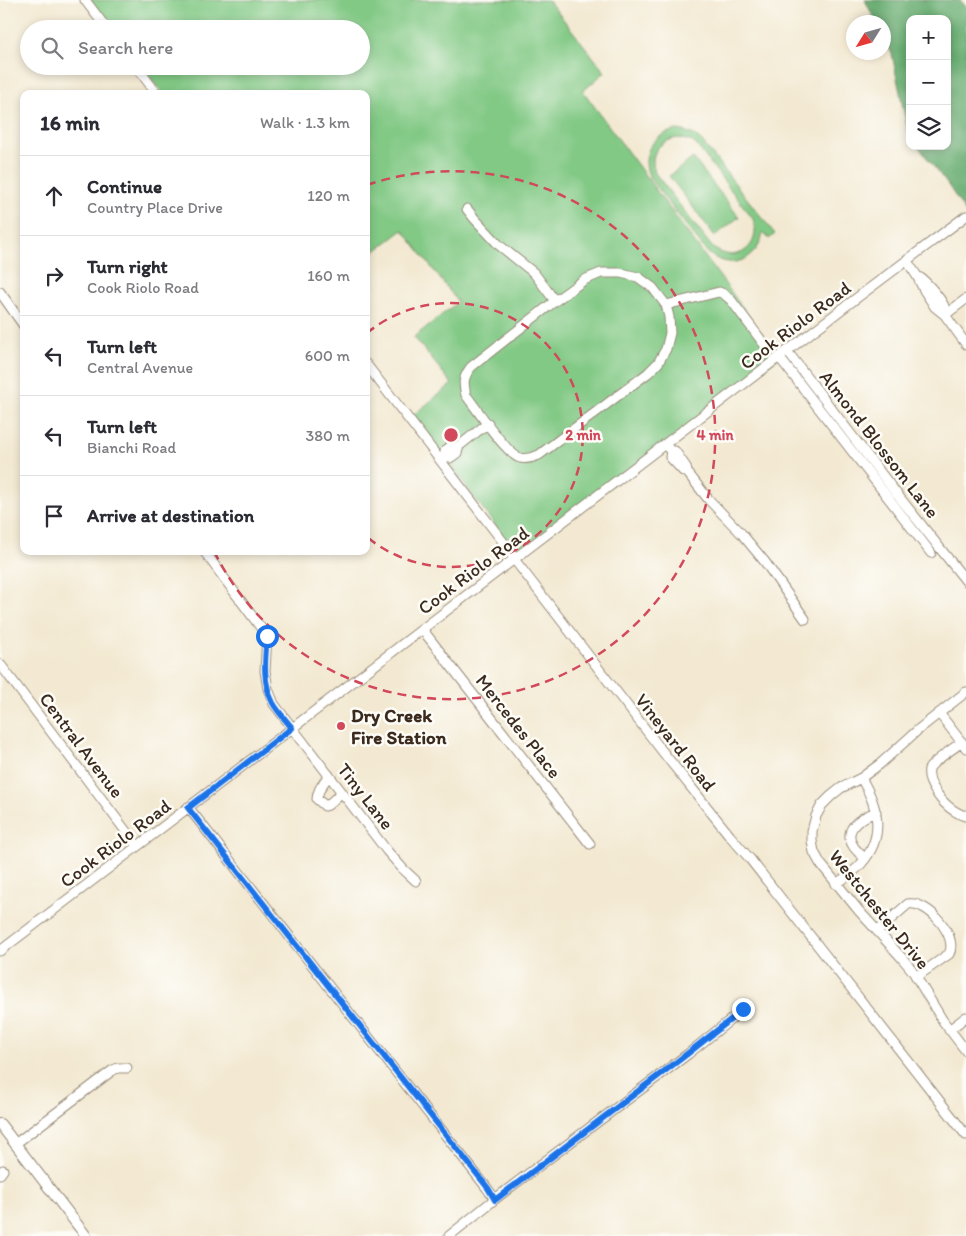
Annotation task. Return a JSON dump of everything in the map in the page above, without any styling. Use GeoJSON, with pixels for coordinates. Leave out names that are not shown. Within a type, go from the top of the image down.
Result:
{"type":"FeatureCollection","features":[{"type":"Feature","properties":{"kind":"main road"},"geometry":{"type":"LineString","coordinates":[[0,1124],[86,1236]]}},
{"type":"Feature","properties":{"kind":"street"},"geometry":{"type":"LineString","coordinates":[[85,0],[100,20]]}},
{"type":"Feature","properties":{"kind":"street"},"geometry":{"type":"LineString","coordinates":[[143,75],[154,90]]}},
{"type":"Feature","properties":{"kind":"street"},"geometry":{"type":"LineString","coordinates":[[467,208],[499,245],[534,273],[555,301]]}},
{"type":"Feature","properties":{"kind":"street","name":"Cook Riolo Road"},"geometry":{"type":"LineString","coordinates":[[0,951],[514,559],[668,448],[779,357],[966,216]]}},
{"type":"Feature","properties":{"kind":"street"},"geometry":{"type":"LineString","coordinates":[[906,261],[944,306],[945,315],[966,344]]}},
{"type":"Feature","properties":{"kind":"street"},"geometry":{"type":"LineString","coordinates":[[601,273],[621,273],[638,277],[653,288],[666,305],[670,333],[666,349],[658,363],[648,373],[539,455],[529,459],[519,458],[508,451],[466,395],[463,385],[465,375],[471,367],[555,301],[584,280],[601,273]]}},
{"type":"Feature","properties":{"kind":"street"},"geometry":{"type":"LineString","coordinates":[[0,292],[20,320]]}},
{"type":"Feature","properties":{"kind":"street"},"geometry":{"type":"LineString","coordinates":[[666,305],[719,292],[731,300],[764,344]]}},
{"type":"Feature","properties":{"kind":"street"},"geometry":{"type":"LineString","coordinates":[[945,315],[966,299]]}},
{"type":"Feature","properties":{"kind":"street","name":"Almond Blossom Lane"},"geometry":{"type":"LineString","coordinates":[[788,351],[966,581]]}},
{"type":"Feature","properties":{"kind":"street"},"geometry":{"type":"LineString","coordinates":[[779,357],[931,553]]}},
{"type":"Feature","properties":{"kind":"street","name":"Vineyard Road"},"geometry":{"type":"LineString","coordinates":[[370,369],[443,458],[514,559],[589,658],[756,866],[966,1135]]}},
{"type":"Feature","properties":{"kind":"street"},"geometry":{"type":"LineString","coordinates":[[443,458],[445,451],[451,446],[459,446],[488,423]]}},
{"type":"Feature","properties":{"kind":"street"},"geometry":{"type":"LineString","coordinates":[[668,448],[670,457],[679,462],[683,471],[687,472],[709,500],[741,533],[765,562],[805,619]]}},
{"type":"Feature","properties":{"kind":"street","name":"Tiny Lane"},"geometry":{"type":"LineString","coordinates":[[207,555],[267,636],[265,671],[268,689],[274,704],[387,851],[416,881]]}},
{"type":"Feature","properties":{"kind":"street","name":"Mercedes Place"},"geometry":{"type":"LineString","coordinates":[[422,629],[590,844]]}},
{"type":"Feature","properties":{"kind":"street","name":"Central Avenue"},"geometry":{"type":"LineString","coordinates":[[0,664],[138,846]]}},
{"type":"Feature","properties":{"kind":"street","name":"Westchester Drive"},"geometry":{"type":"LineString","coordinates":[[966,692],[939,712],[880,764],[831,796],[822,805],[816,816],[813,823],[812,840],[814,852],[820,863],[859,911],[902,958],[916,977],[935,1010],[966,1051]]}},
{"type":"Feature","properties":{"kind":"street"},"geometry":{"type":"LineString","coordinates":[[939,712],[964,745],[932,765],[928,771],[929,777],[932,786],[943,802],[956,812],[966,815]]}},
{"type":"Feature","properties":{"kind":"street"},"geometry":{"type":"LineString","coordinates":[[329,775],[319,791],[317,799],[325,806],[328,806],[342,792]]}},
{"type":"Feature","properties":{"kind":"street"},"geometry":{"type":"LineString","coordinates":[[836,884],[855,869],[865,858],[875,836],[876,812],[861,778]]}},
{"type":"Feature","properties":{"kind":"street"},"geometry":{"type":"LineString","coordinates":[[188,808],[488,1188],[495,1200]]}},
{"type":"Feature","properties":{"kind":"street"},"geometry":{"type":"LineString","coordinates":[[865,858],[854,849],[850,836],[851,829],[861,818],[876,812]]}},
{"type":"Feature","properties":{"kind":"street"},"geometry":{"type":"LineString","coordinates":[[877,931],[908,904],[913,903],[932,913],[941,923],[948,934],[951,950],[916,977]]}},
{"type":"Feature","properties":{"kind":"street"},"geometry":{"type":"LineString","coordinates":[[449,1236],[743,1009]]}},
{"type":"Feature","properties":{"kind":"street"},"geometry":{"type":"LineString","coordinates":[[949,1030],[966,1016]]}},
{"type":"Feature","properties":{"kind":"street"},"geometry":{"type":"LineString","coordinates":[[15,1144],[113,1070],[127,1068]]}},
{"type":"Feature","properties":{"kind":"green space"},"geometry":{"type":"Polygon","coordinates":[[[87,0],[548,0],[605,72],[583,91],[779,357],[519,556],[412,416],[452,384],[414,337],[458,302],[403,230],[370,255],[370,90],[160,90],[148,75],[370,75],[370,20],[104,20],[87,0]]]}},
{"type":"Feature","properties":{"kind":"green space"},"geometry":{"type":"Polygon","coordinates":[[[865,0],[959,0],[966,6],[966,213],[948,185],[921,150],[951,150],[951,15],[906,15],[906,122],[891,52],[891,15],[872,15],[865,0]]]}},
{"type":"Feature","properties":{"kind":"green space"},"geometry":{"type":"Polygon","coordinates":[[[685,131],[700,140],[775,234],[769,239],[763,232],[755,251],[749,257],[741,261],[723,261],[706,251],[651,180],[647,171],[647,155],[654,141],[668,132],[685,131]],[[679,138],[662,144],[654,155],[655,173],[712,247],[730,255],[745,251],[754,238],[753,219],[693,142],[679,138]]]}},
{"type":"Feature","properties":{"kind":"green space"},"geometry":{"type":"Polygon","coordinates":[[[693,158],[739,217],[715,236],[669,176],[693,158]]]}},
{"type":"Feature","properties":{"kind":"place","name":"Dry Creek Fire Station"},"geometry":{"type":"Point","coordinates":[341,726]}},
{"type":"Feature","properties":{"kind":"route"},"geometry":{"type":"LineString","coordinates":[[267,636],[265,671],[268,689],[274,704],[292,728],[188,808],[488,1188],[495,1200],[743,1009]]}}]}
